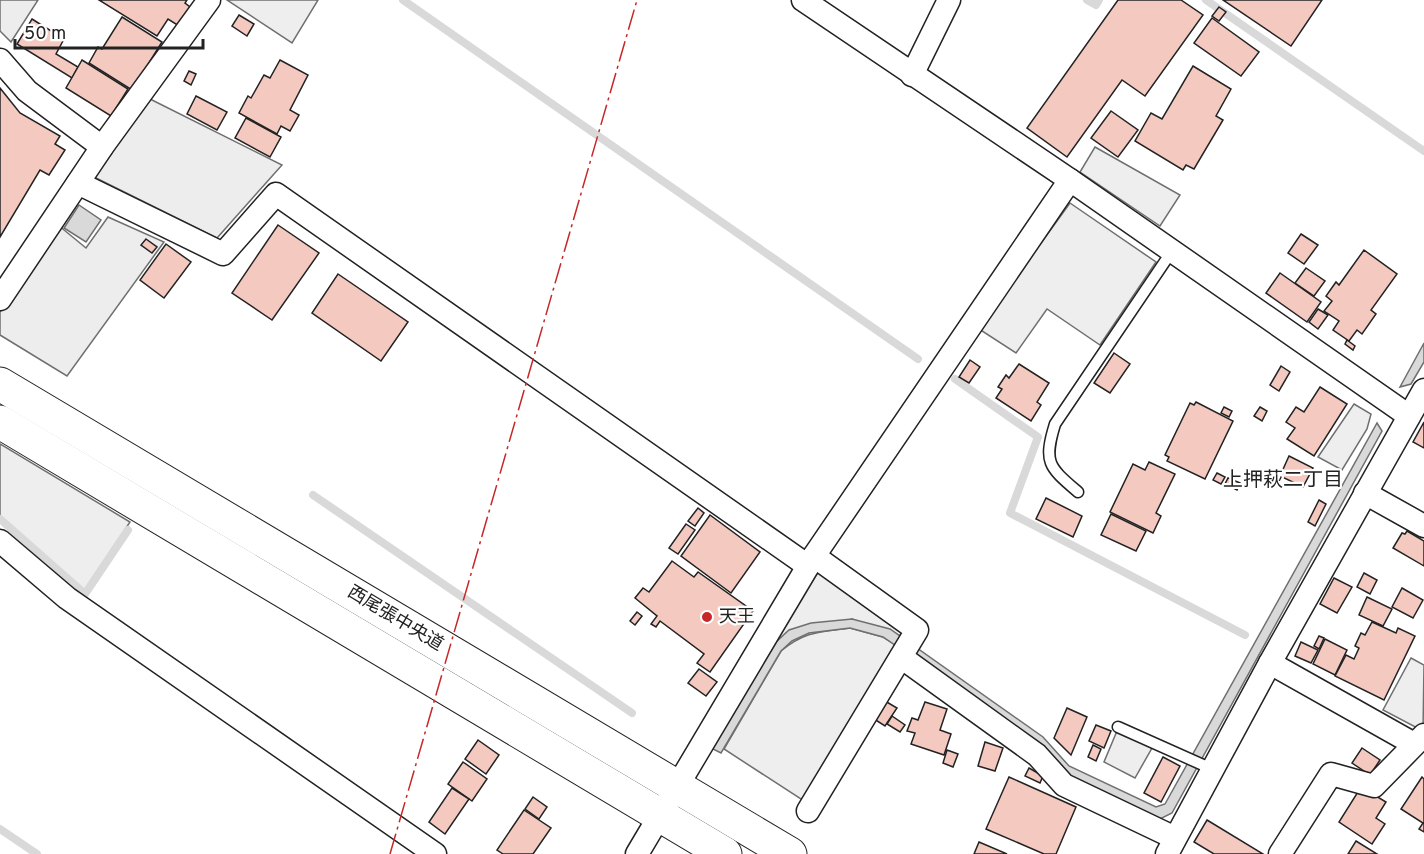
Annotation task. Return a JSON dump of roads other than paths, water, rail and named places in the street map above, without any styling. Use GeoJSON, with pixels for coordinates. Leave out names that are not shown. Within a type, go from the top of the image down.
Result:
{"type":"FeatureCollection","features":[{"type":"Feature","properties":{"kind":"main road","name":"西尾張中央道"},"geometry":{"type":"LineString","coordinates":[[0,384],[790,854]]}},
{"type":"Feature","properties":{"kind":"main road","name":"西尾張中央道"},"geometry":{"type":"LineString","coordinates":[[0,422],[725,854]]}},
{"type":"Feature","properties":{"kind":"street"},"geometry":{"type":"LineString","coordinates":[[0,299],[102,147],[209,0]]}},
{"type":"Feature","properties":{"kind":"street"},"geometry":{"type":"LineString","coordinates":[[803,0],[1070,180],[1409,416]]}},
{"type":"Feature","properties":{"kind":"street"},"geometry":{"type":"LineString","coordinates":[[912,75],[949,0]]}},
{"type":"Feature","properties":{"kind":"street"},"geometry":{"type":"LineString","coordinates":[[0,60],[27,91],[102,147]]}},
{"type":"Feature","properties":{"kind":"street"},"geometry":{"type":"LineString","coordinates":[[637,854],[811,561],[1070,180]]}},
{"type":"Feature","properties":{"kind":"street"},"geometry":{"type":"LineString","coordinates":[[78,183],[223,254],[276,194],[811,561],[917,630],[808,811]]}},
{"type":"Feature","properties":{"kind":"street"},"geometry":{"type":"LineString","coordinates":[[905,650],[1037,755],[1064,785],[1171,846],[1207,766],[1270,663],[1424,390]]}},
{"type":"Feature","properties":{"kind":"street"},"geometry":{"type":"LineString","coordinates":[[1365,493],[1424,526]]}},
{"type":"Feature","properties":{"kind":"street"},"geometry":{"type":"LineString","coordinates":[[0,541],[67,598],[435,854]]}},
{"type":"Feature","properties":{"kind":"street"},"geometry":{"type":"LineString","coordinates":[[1270,663],[1419,740],[1374,786],[1331,774],[1280,854]]}},
{"type":"Feature","properties":{"kind":"lane"},"geometry":{"type":"LineString","coordinates":[[1078,492],[1055,472],[1049,459],[1049,443],[1055,424],[1172,251]]}},
{"type":"Feature","properties":{"kind":"lane"},"geometry":{"type":"LineString","coordinates":[[1118,727],[1207,766]]}},
{"type":"Feature","properties":{"kind":"waterway"},"geometry":{"type":"LineString","coordinates":[[403,0],[918,359]]}},
{"type":"Feature","properties":{"kind":"waterway"},"geometry":{"type":"LineString","coordinates":[[1087,0],[1096,5],[1099,0]]}},
{"type":"Feature","properties":{"kind":"waterway"},"geometry":{"type":"LineString","coordinates":[[1206,0],[1424,151]]}},
{"type":"Feature","properties":{"kind":"waterway"},"geometry":{"type":"LineString","coordinates":[[955,379],[1038,437],[1010,513],[1245,635]]}},
{"type":"Feature","properties":{"kind":"waterway"},"geometry":{"type":"LineString","coordinates":[[313,495],[632,713]]}},
{"type":"Feature","properties":{"kind":"waterway"},"geometry":{"type":"LineString","coordinates":[[0,519],[85,594],[128,530]]}},
{"type":"Feature","properties":{"kind":"waterway"},"geometry":{"type":"LineString","coordinates":[[0,829],[37,854]]}},
{"type":"Feature","properties":{"kind":"place","name":"天王"},"geometry":{"type":"Point","coordinates":[707,617]}},
{"type":"Feature","properties":{"kind":"district","name":"上押萩二丁目"},"geometry":{"type":"Point","coordinates":[1283,481]}}]}
